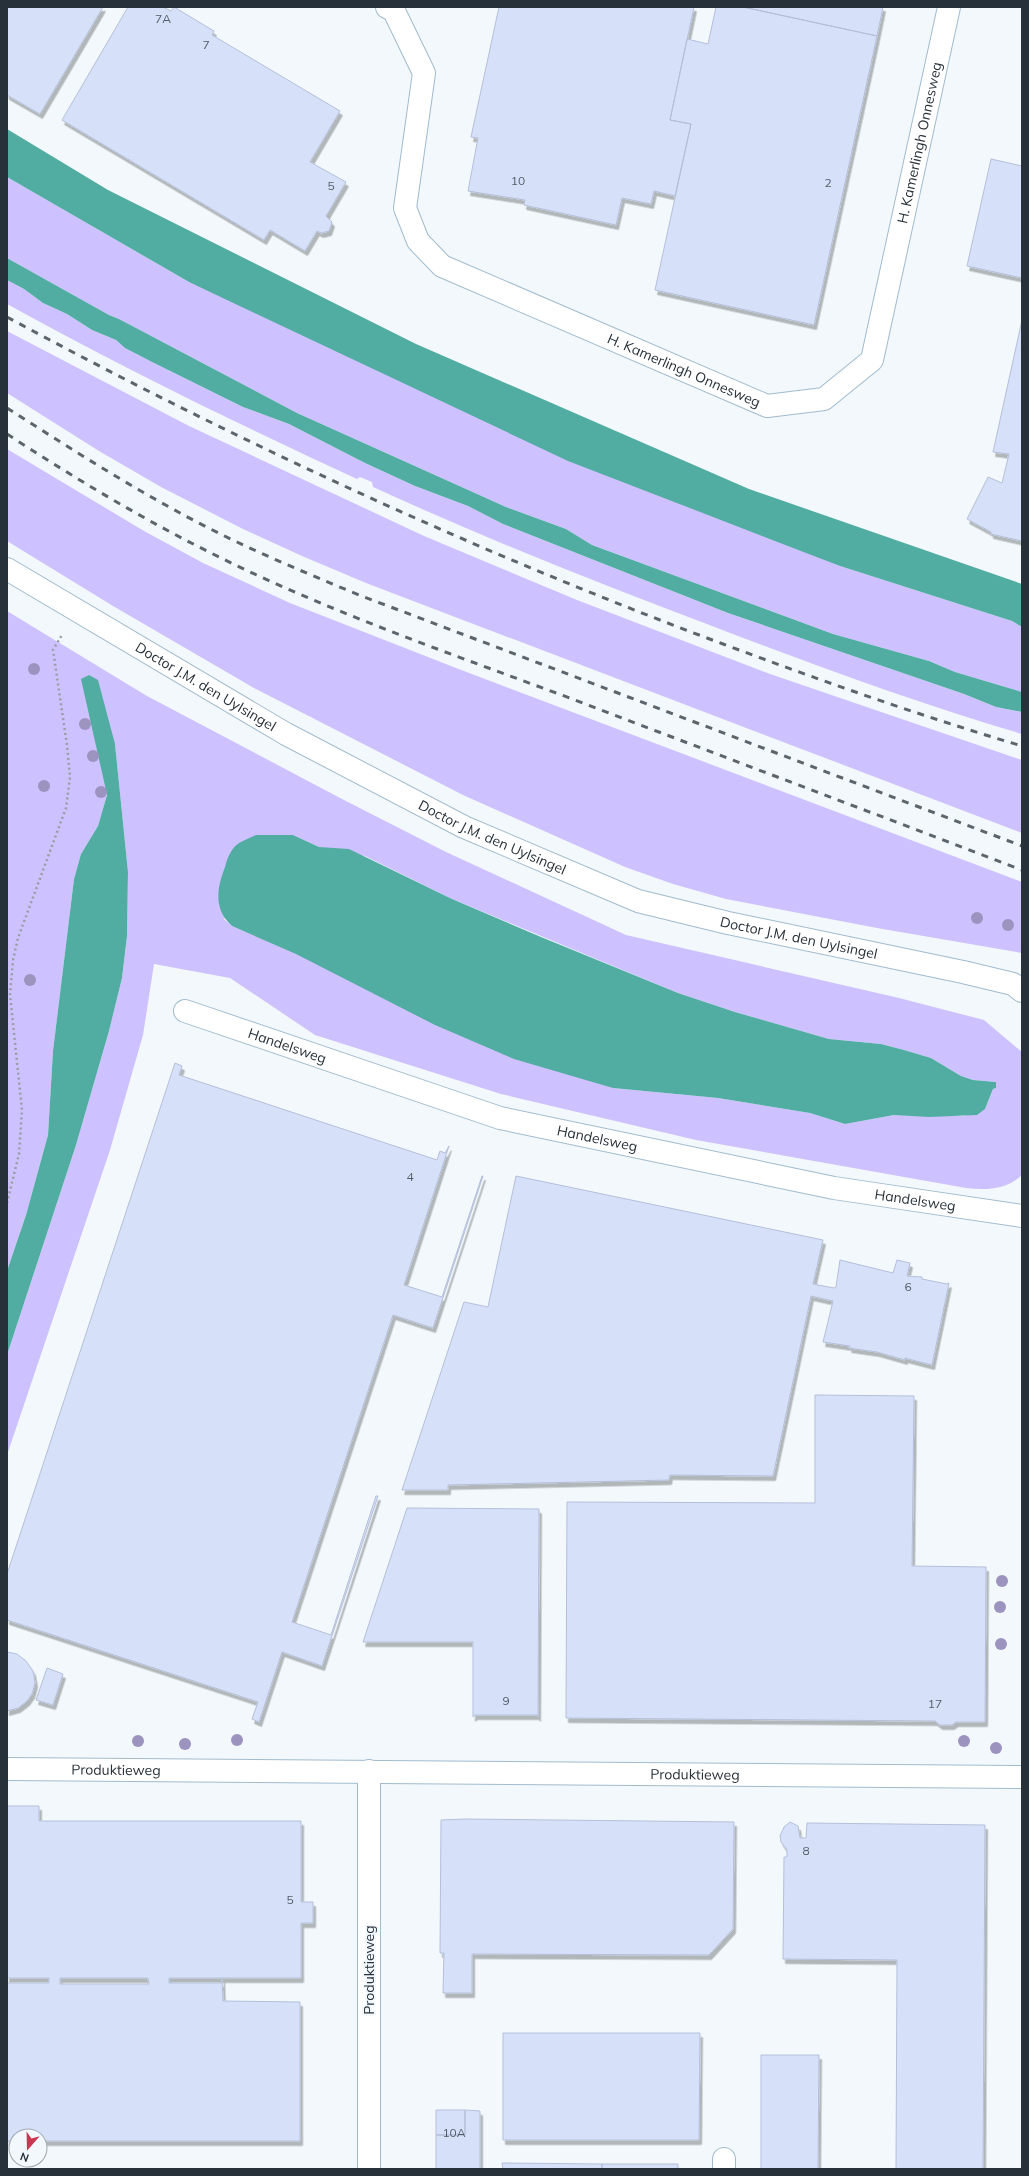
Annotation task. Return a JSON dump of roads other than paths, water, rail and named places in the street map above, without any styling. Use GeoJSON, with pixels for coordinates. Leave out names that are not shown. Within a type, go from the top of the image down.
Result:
{"type":"FeatureCollection","features":[{"type":"Feature","properties":{"kind":"street","name":"H. Kamerlingh Onnesweg"},"geometry":{"type":"LineString","coordinates":[[387,7],[394,11],[424,73],[404,208],[418,241],[442,266],[768,406],[824,399],[872,360],[949,7]]}},
{"type":"Feature","properties":{"kind":"street","name":"Doctor J.M. den Uylsingel"},"geometry":{"type":"LineString","coordinates":[[7,569],[286,734],[464,827],[638,901],[728,923],[977,975],[1013,984],[1022,991]]}},
{"type":"Feature","properties":{"kind":"street","name":"Handelsweg"},"geometry":{"type":"LineString","coordinates":[[185,1011],[500,1118],[834,1188],[1022,1216]]}},
{"type":"Feature","properties":{"kind":"street","name":"Produktieweg"},"geometry":{"type":"LineString","coordinates":[[7,1769],[1022,1777]]}},
{"type":"Feature","properties":{"kind":"street","name":"Produktieweg"},"geometry":{"type":"LineString","coordinates":[[369,1771],[369,2169]]}},
{"type":"Feature","properties":{"kind":"railway"},"geometry":{"type":"LineString","coordinates":[[7,317],[182,408],[270,451],[359,493],[540,572],[631,609],[797,671],[872,698],[1022,746]]}},
{"type":"Feature","properties":{"kind":"railway"},"geometry":{"type":"LineString","coordinates":[[7,408],[149,496],[207,527],[267,556],[359,595],[1022,846]]}},
{"type":"Feature","properties":{"kind":"railway"},"geometry":{"type":"LineString","coordinates":[[7,434],[81,481],[157,525],[209,552],[298,594],[436,649],[575,700],[1022,870]]}}]}
